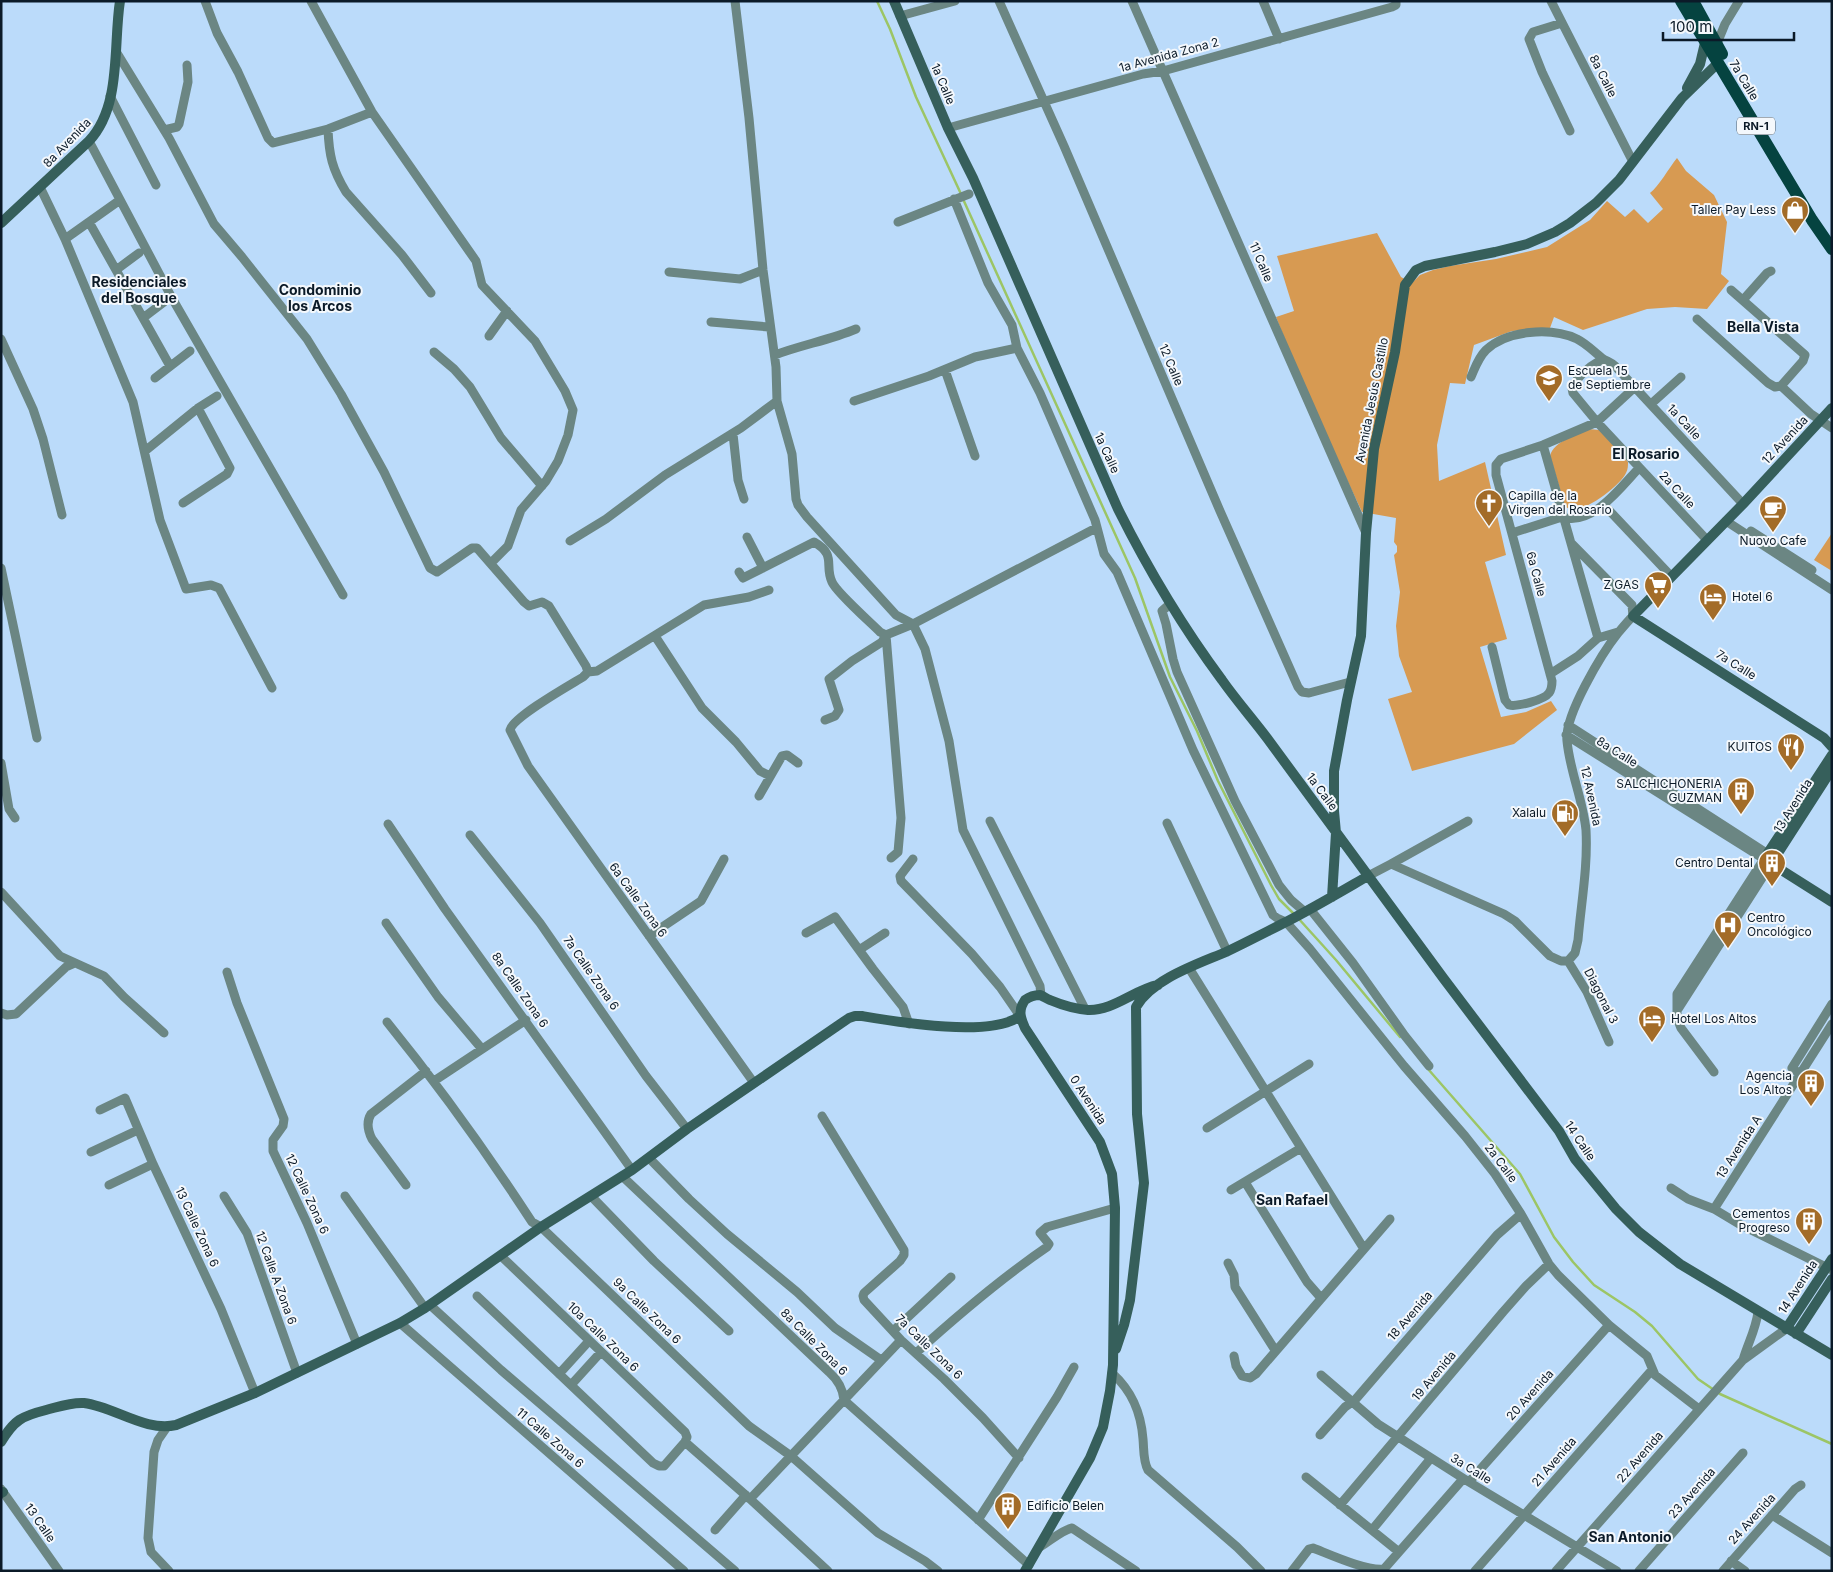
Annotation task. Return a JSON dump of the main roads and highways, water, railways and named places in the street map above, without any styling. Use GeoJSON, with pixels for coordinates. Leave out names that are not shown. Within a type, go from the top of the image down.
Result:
{"type":"FeatureCollection","features":[{"type":"Feature","properties":{"kind":"main road","name":"7a Calle"},"geometry":{"type":"LineString","coordinates":[[1681,1],[1832,236]]}},
{"type":"Feature","properties":{"kind":"main road","name":"7a Calle"},"geometry":{"type":"LineString","coordinates":[[1693,1],[1718,63],[1812,220],[1832,249]]}},
{"type":"Feature","properties":{"kind":"waterway"},"geometry":{"type":"LineString","coordinates":[[877,1],[890,29],[916,97],[961,194]]}},
{"type":"Feature","properties":{"kind":"waterway"},"geometry":{"type":"LineString","coordinates":[[963,199],[1135,578],[1170,677],[1197,731],[1218,781],[1271,885],[1279,899],[1294,914]]}},
{"type":"Feature","properties":{"kind":"waterway"},"geometry":{"type":"LineString","coordinates":[[1298,918],[1336,960],[1400,1037]]}},
{"type":"Feature","properties":{"kind":"waterway"},"geometry":{"type":"LineString","coordinates":[[1428,1069],[1520,1174],[1554,1237],[1594,1285],[1635,1312],[1652,1326],[1698,1379],[1720,1394],[1832,1444]]}},
{"type":"Feature","properties":{"kind":"place","name":"Taller Pay Less"},"geometry":{"type":"Point","coordinates":[1795,234]}},
{"type":"Feature","properties":{"kind":"place","name":"Escuela 15 de Septiembre"},"geometry":{"type":"Point","coordinates":[1549,402]}},
{"type":"Feature","properties":{"kind":"place","name":"Capilla de la Virgen del Rosario"},"geometry":{"type":"Point","coordinates":[1489,527]}},
{"type":"Feature","properties":{"kind":"place","name":"Nuovo Cafe"},"geometry":{"type":"Point","coordinates":[1773,533]}},
{"type":"Feature","properties":{"kind":"place","name":"Z GAS"},"geometry":{"type":"Point","coordinates":[1658,609]}},
{"type":"Feature","properties":{"kind":"place","name":"Hotel 6"},"geometry":{"type":"Point","coordinates":[1713,621]}},
{"type":"Feature","properties":{"kind":"place","name":"KUITOS"},"geometry":{"type":"Point","coordinates":[1791,771]}},
{"type":"Feature","properties":{"kind":"place","name":"SALCHICHONERIA GUZMAN"},"geometry":{"type":"Point","coordinates":[1741,815]}},
{"type":"Feature","properties":{"kind":"place","name":"Xalalu"},"geometry":{"type":"Point","coordinates":[1565,837]}},
{"type":"Feature","properties":{"kind":"place","name":"Centro Dental"},"geometry":{"type":"Point","coordinates":[1772,887]}},
{"type":"Feature","properties":{"kind":"place","name":"Centro Oncológico"},"geometry":{"type":"Point","coordinates":[1728,949]}},
{"type":"Feature","properties":{"kind":"place","name":"Hotel Los Altos"},"geometry":{"type":"Point","coordinates":[1652,1043]}},
{"type":"Feature","properties":{"kind":"place","name":"Agencia Los Altos"},"geometry":{"type":"Point","coordinates":[1811,1107]}},
{"type":"Feature","properties":{"kind":"place","name":"Cementos Progreso"},"geometry":{"type":"Point","coordinates":[1809,1245]}},
{"type":"Feature","properties":{"kind":"place","name":"Edificio Belen"},"geometry":{"type":"Point","coordinates":[1008,1530]}},
{"type":"Feature","properties":{"kind":"district","name":"Residenciales del Bosque"},"geometry":{"type":"Point","coordinates":[139,290]}},
{"type":"Feature","properties":{"kind":"district","name":"Condominio los Arcos"},"geometry":{"type":"Point","coordinates":[320,298]}},
{"type":"Feature","properties":{"kind":"district","name":"Bella Vista"},"geometry":{"type":"Point","coordinates":[1763,327]}},
{"type":"Feature","properties":{"kind":"district","name":"El Rosario"},"geometry":{"type":"Point","coordinates":[1646,454]}},
{"type":"Feature","properties":{"kind":"district","name":"San Rafael"},"geometry":{"type":"Point","coordinates":[1292,1200]}},
{"type":"Feature","properties":{"kind":"district","name":"San Antonio"},"geometry":{"type":"Point","coordinates":[1630,1537]}}]}
